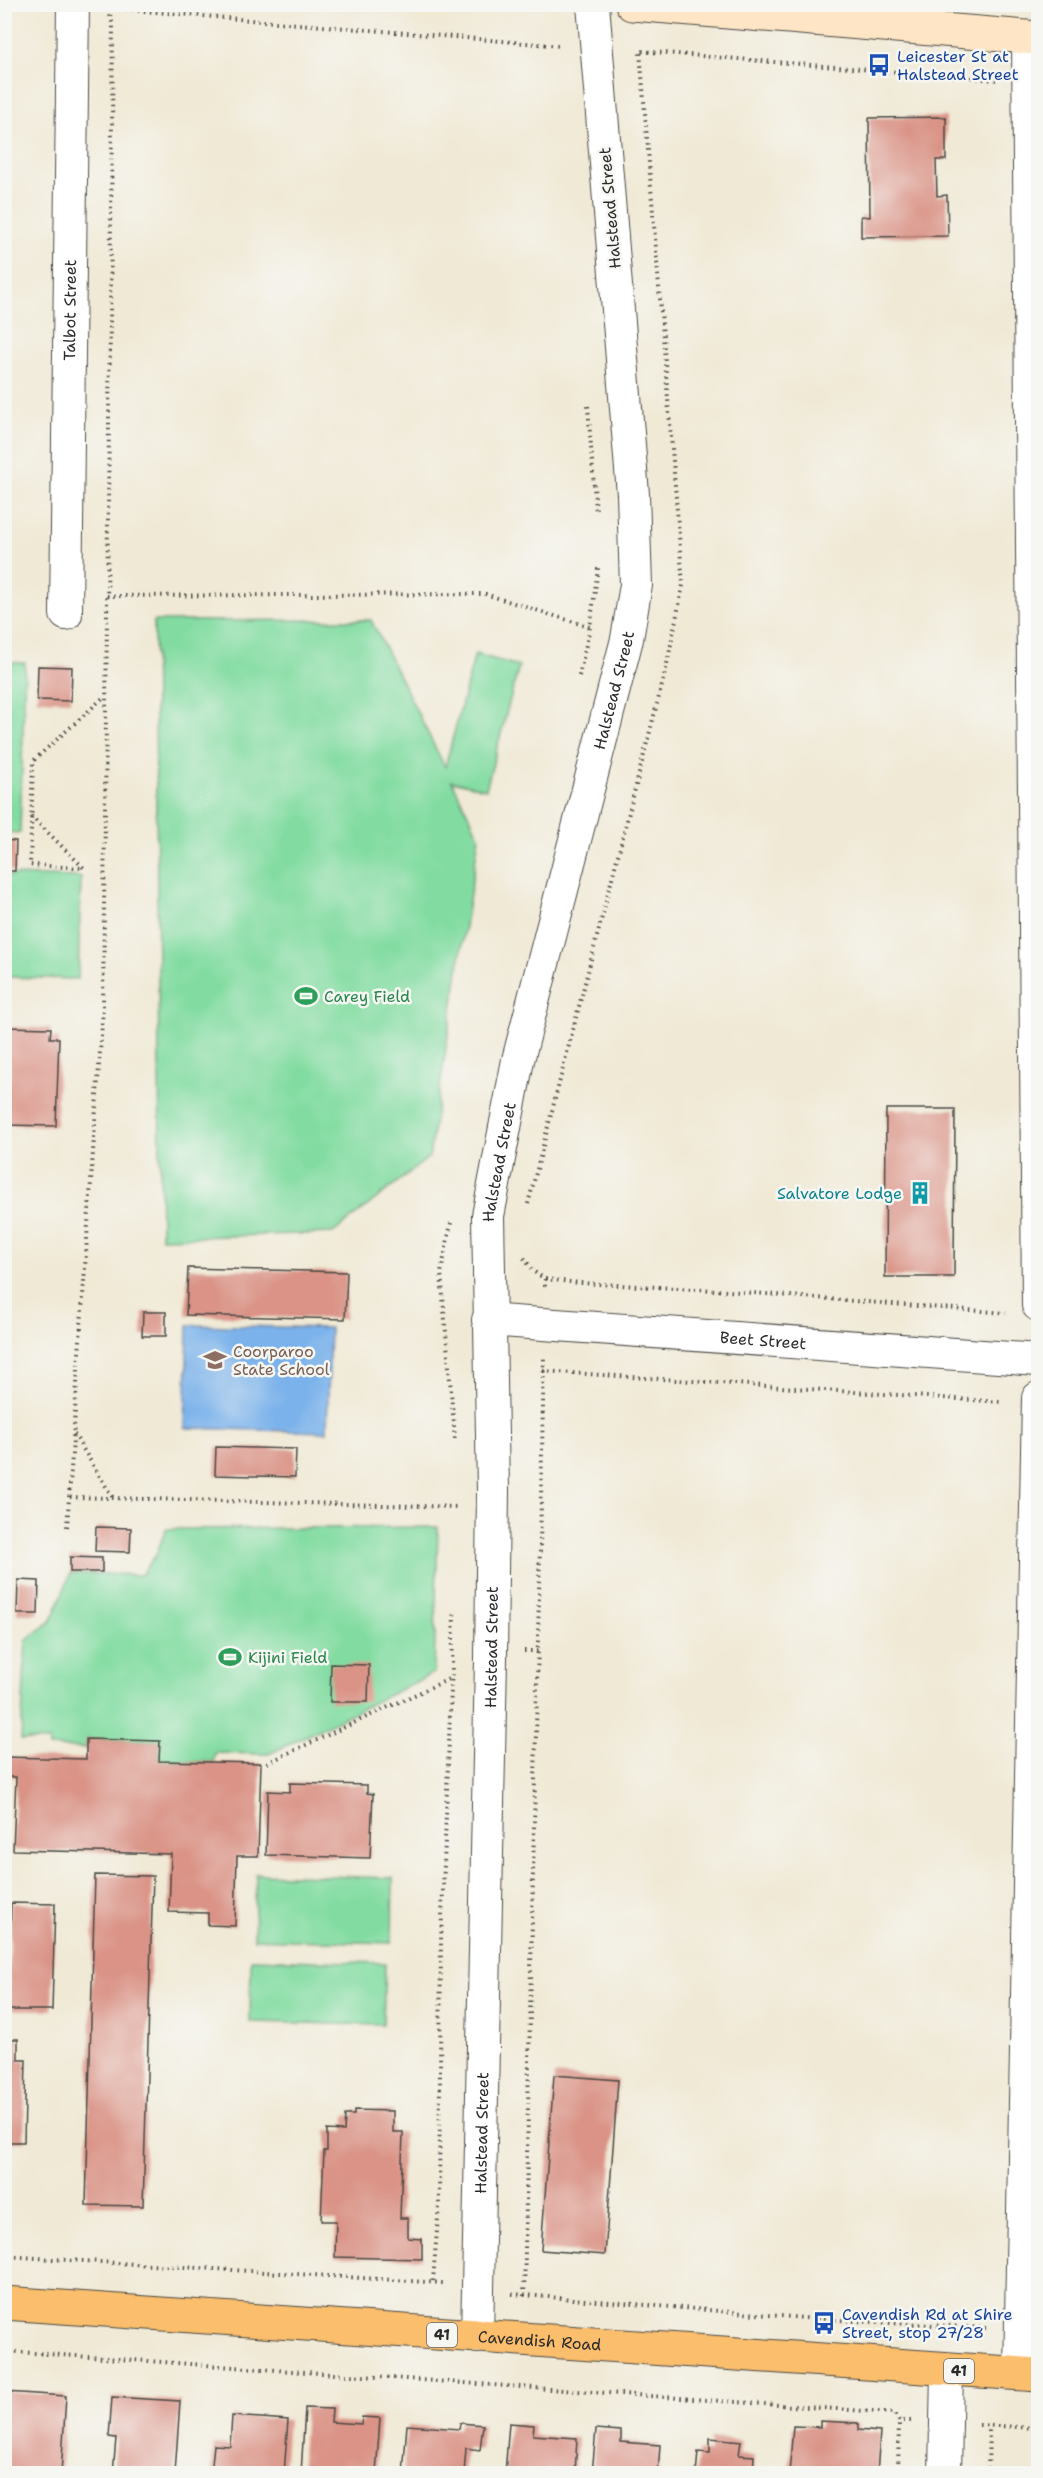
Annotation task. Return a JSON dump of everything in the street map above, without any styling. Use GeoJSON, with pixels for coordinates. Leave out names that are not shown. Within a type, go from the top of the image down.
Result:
{"type":"FeatureCollection","features":[{"type":"Feature","properties":{"kind":"main road","name":"Cavendish Road"},"geometry":{"type":"LineString","coordinates":[[4,2303],[1029,2375]]}},
{"type":"Feature","properties":{"kind":"street","name":"Talbot Street"},"geometry":{"type":"LineString","coordinates":[[66,614],[73,4]]}},
{"type":"Feature","properties":{"kind":"street","name":"Halstead Street"},"geometry":{"type":"LineString","coordinates":[[477,2337],[493,1490],[488,1320],[488,1216],[515,1072],[627,639],[636,585],[633,494],[593,4]]}},
{"type":"Feature","properties":{"kind":"street"},"geometry":{"type":"LineString","coordinates":[[632,4],[1033,38],[1024,1309]]}},
{"type":"Feature","properties":{"kind":"street","name":"Beet Street"},"geometry":{"type":"LineString","coordinates":[[488,1320],[1038,1360]]}},
{"type":"Feature","properties":{"kind":"street"},"geometry":{"type":"LineString","coordinates":[[1029,2375],[1038,1398]]}},
{"type":"Feature","properties":{"kind":"street"},"geometry":{"type":"LineString","coordinates":[[945,2474],[947,2370]]}},
{"type":"Feature","properties":{"kind":"path"},"geometry":{"type":"LineString","coordinates":[[67,1527],[103,1008],[113,25],[107,7],[561,44]]}},
{"type":"Feature","properties":{"kind":"path"},"geometry":{"type":"LineString","coordinates":[[107,596],[486,594],[590,627]]}},
{"type":"Feature","properties":{"kind":"path"},"geometry":{"type":"LineString","coordinates":[[31,816],[84,868],[30,865],[31,816],[33,761],[106,695]]}},
{"type":"Feature","properties":{"kind":"path"},"geometry":{"type":"LineString","coordinates":[[545,1279],[580,1283],[1024,1309]]}},
{"type":"Feature","properties":{"kind":"path"},"geometry":{"type":"LineString","coordinates":[[524,2296],[545,1352]]}},
{"type":"Feature","properties":{"kind":"path"},"geometry":{"type":"LineString","coordinates":[[543,1371],[1002,1402]]}},
{"type":"Feature","properties":{"kind":"path"},"geometry":{"type":"LineString","coordinates":[[73,1433],[113,1498]]}},
{"type":"Feature","properties":{"kind":"path"},"geometry":{"type":"LineString","coordinates":[[70,1497],[460,1507]]}},
{"type":"Feature","properties":{"kind":"path"},"geometry":{"type":"LineString","coordinates":[[521,1651],[538,1651]]}},
{"type":"Feature","properties":{"kind":"path"},"geometry":{"type":"LineString","coordinates":[[267,1763],[451,1678]]}},
{"type":"Feature","properties":{"kind":"path"},"geometry":{"type":"LineString","coordinates":[[4,2256],[447,2284]]}},
{"type":"Feature","properties":{"kind":"path"},"geometry":{"type":"LineString","coordinates":[[509,2293],[817,2319],[990,2328]]}},
{"type":"Feature","properties":{"kind":"path"},"geometry":{"type":"LineString","coordinates":[[4,2351],[894,2413],[899,2421],[898,2474]]}},
{"type":"Feature","properties":{"kind":"path"},"geometry":{"type":"LineString","coordinates":[[899,2421],[919,2422]]}},
{"type":"Feature","properties":{"kind":"path"},"geometry":{"type":"LineString","coordinates":[[978,2425],[1038,2428]]}},
{"type":"Feature","properties":{"kind":"path"},"geometry":{"type":"LineString","coordinates":[[988,2474],[990,2426]]}},
{"type":"Feature","properties":{"kind":"green space","name":"Carey Field"},"geometry":{"type":"Polygon","coordinates":[[[371,620],[445,767],[475,654],[519,666],[486,789],[452,781],[479,836],[429,1157],[333,1233],[161,1238],[154,621],[371,620]]]}},
{"type":"Feature","properties":{"kind":"green space"},"geometry":{"type":"Polygon","coordinates":[[[5,662],[25,663],[20,833],[5,832],[5,662]]]}},
{"type":"Feature","properties":{"kind":"green space"},"geometry":{"type":"Polygon","coordinates":[[[5,875],[81,877],[78,979],[5,977],[5,875]]]}},
{"type":"Feature","properties":{"kind":"green space","name":"Kijini Field"},"geometry":{"type":"Polygon","coordinates":[[[438,1527],[434,1673],[269,1754],[215,1753],[214,1762],[159,1761],[159,1741],[87,1739],[86,1748],[49,1747],[49,1741],[21,1740],[26,1641],[51,1621],[71,1573],[141,1575],[156,1555],[166,1529],[438,1527]]]}},
{"type":"Feature","properties":{"kind":"green space"},"geometry":{"type":"Polygon","coordinates":[[[256,1874],[393,1878],[392,1943],[254,1939],[256,1874]]]}},
{"type":"Feature","properties":{"kind":"green space"},"geometry":{"type":"Polygon","coordinates":[[[251,1959],[385,1963],[383,2025],[250,2022],[251,1959]]]}},
{"type":"Feature","properties":{"kind":"water"},"geometry":{"type":"Polygon","coordinates":[[[188,1325],[330,1328],[327,1432],[185,1428],[188,1325]]]}},
{"type":"Feature","properties":{"kind":"building"},"geometry":{"type":"Polygon","coordinates":[[[946,117],[946,160],[936,160],[937,196],[947,195],[948,236],[861,237],[861,216],[870,217],[869,118],[946,117]]]}},
{"type":"Feature","properties":{"kind":"building"},"geometry":{"type":"Polygon","coordinates":[[[38,666],[72,667],[71,701],[37,700],[38,666]]]}},
{"type":"Feature","properties":{"kind":"building"},"geometry":{"type":"Polygon","coordinates":[[[4,840],[16,841],[15,871],[4,871],[4,840]]]}},
{"type":"Feature","properties":{"kind":"building"},"geometry":{"type":"Polygon","coordinates":[[[4,1027],[51,1028],[50,1038],[59,1038],[56,1126],[4,1125],[4,1027]]]}},
{"type":"Feature","properties":{"kind":"building","name":"Salvatore Lodge"},"geometry":{"type":"Polygon","coordinates":[[[886,1109],[955,1109],[954,1277],[885,1277],[886,1109]]]}},
{"type":"Feature","properties":{"kind":"building"},"geometry":{"type":"Polygon","coordinates":[[[188,1268],[347,1272],[345,1319],[186,1315],[188,1268]]]}},
{"type":"Feature","properties":{"kind":"building"},"geometry":{"type":"Polygon","coordinates":[[[143,1312],[166,1312],[166,1336],[142,1336],[143,1312]]]}},
{"type":"Feature","properties":{"kind":"building"},"geometry":{"type":"Polygon","coordinates":[[[216,1447],[296,1449],[295,1477],[215,1475],[216,1447]]]}},
{"type":"Feature","properties":{"kind":"building"},"geometry":{"type":"Polygon","coordinates":[[[96,1527],[131,1528],[130,1552],[95,1551],[96,1527]]]}},
{"type":"Feature","properties":{"kind":"building"},"geometry":{"type":"Polygon","coordinates":[[[70,1557],[102,1558],[102,1572],[70,1572],[70,1557]]]}},
{"type":"Feature","properties":{"kind":"building"},"geometry":{"type":"Polygon","coordinates":[[[18,1580],[39,1581],[38,1614],[17,1614],[18,1580]]]}},
{"type":"Feature","properties":{"kind":"building"},"geometry":{"type":"Polygon","coordinates":[[[331,1664],[369,1665],[368,1702],[330,1702],[331,1664]]]}},
{"type":"Feature","properties":{"kind":"building"},"geometry":{"type":"Polygon","coordinates":[[[86,1739],[160,1741],[159,1761],[261,1763],[258,1856],[237,1856],[235,1926],[208,1925],[208,1913],[169,1912],[171,1854],[13,1850],[16,1777],[4,1777],[4,1757],[86,1759],[86,1739]]]}},
{"type":"Feature","properties":{"kind":"building"},"geometry":{"type":"Polygon","coordinates":[[[290,1783],[367,1785],[367,1793],[373,1794],[370,1858],[266,1855],[268,1791],[290,1792],[290,1783]]]}},
{"type":"Feature","properties":{"kind":"building"},"geometry":{"type":"Polygon","coordinates":[[[95,1875],[153,1876],[143,2206],[86,2205],[95,1875]]]}},
{"type":"Feature","properties":{"kind":"building"},"geometry":{"type":"Polygon","coordinates":[[[11,1903],[55,1904],[52,2010],[8,2010],[11,1903]]]}},
{"type":"Feature","properties":{"kind":"building"},"geometry":{"type":"Polygon","coordinates":[[[4,2039],[18,2039],[18,2060],[26,2060],[24,2142],[4,2142],[4,2039]]]}},
{"type":"Feature","properties":{"kind":"building"},"geometry":{"type":"Polygon","coordinates":[[[554,2075],[618,2080],[605,2255],[541,2250],[554,2075]]]}},
{"type":"Feature","properties":{"kind":"building"},"geometry":{"type":"Polygon","coordinates":[[[354,2110],[393,2111],[393,2132],[403,2132],[400,2218],[408,2218],[408,2238],[422,2239],[422,2259],[335,2257],[336,2221],[321,2221],[324,2151],[327,2151],[327,2130],[344,2131],[345,2115],[354,2115],[354,2110]]]}},
{"type":"Feature","properties":{"kind":"building"},"geometry":{"type":"Polygon","coordinates":[[[5,2392],[66,2396],[61,2474],[4,2474],[5,2392]]]}},
{"type":"Feature","properties":{"kind":"building"},"geometry":{"type":"Polygon","coordinates":[[[112,2397],[180,2401],[175,2474],[113,2474],[116,2438],[109,2437],[112,2397]]]}},
{"type":"Feature","properties":{"kind":"building"},"geometry":{"type":"Polygon","coordinates":[[[305,2408],[332,2409],[331,2422],[361,2424],[362,2417],[380,2418],[376,2474],[301,2474],[305,2408]]]}},
{"type":"Feature","properties":{"kind":"building"},"geometry":{"type":"Polygon","coordinates":[[[232,2416],[288,2420],[284,2474],[211,2474],[214,2445],[230,2446],[232,2416]]]}},
{"type":"Feature","properties":{"kind":"building"},"geometry":{"type":"Polygon","coordinates":[[[820,2421],[858,2423],[858,2430],[880,2432],[877,2474],[789,2474],[793,2426],[820,2427],[820,2421]]]}},
{"type":"Feature","properties":{"kind":"building"},"geometry":{"type":"Polygon","coordinates":[[[460,2423],[483,2425],[480,2450],[466,2448],[464,2474],[403,2474],[407,2425],[459,2429],[460,2423]]]}},
{"type":"Feature","properties":{"kind":"building"},"geometry":{"type":"Polygon","coordinates":[[[509,2423],[534,2425],[533,2435],[577,2438],[575,2474],[505,2474],[509,2423]]]}},
{"type":"Feature","properties":{"kind":"building"},"geometry":{"type":"Polygon","coordinates":[[[596,2429],[621,2431],[621,2442],[660,2445],[658,2474],[592,2474],[596,2429]]]}},
{"type":"Feature","properties":{"kind":"building"},"geometry":{"type":"Polygon","coordinates":[[[710,2438],[741,2441],[739,2455],[754,2456],[753,2474],[696,2474],[698,2452],[710,2453],[710,2438]]]}},
{"type":"Feature","properties":{"kind":"place","name":"Leicester St at Halstead Street"},"geometry":{"type":"Point","coordinates":[879,65]}},
{"type":"Feature","properties":{"kind":"place","name":"Carey Field"},"geometry":{"type":"Point","coordinates":[306,996]}},
{"type":"Feature","properties":{"kind":"place","name":"Salvatore Lodge"},"geometry":{"type":"Point","coordinates":[920,1193]}},
{"type":"Feature","properties":{"kind":"place","name":"Coorparoo State School"},"geometry":{"type":"Point","coordinates":[215,1360]}},
{"type":"Feature","properties":{"kind":"place","name":"Kijini Field"},"geometry":{"type":"Point","coordinates":[230,1657]}},
{"type":"Feature","properties":{"kind":"place","name":"Cavendish Rd at Shire Street, stop 27/28"},"geometry":{"type":"Point","coordinates":[824,2323]}}]}
